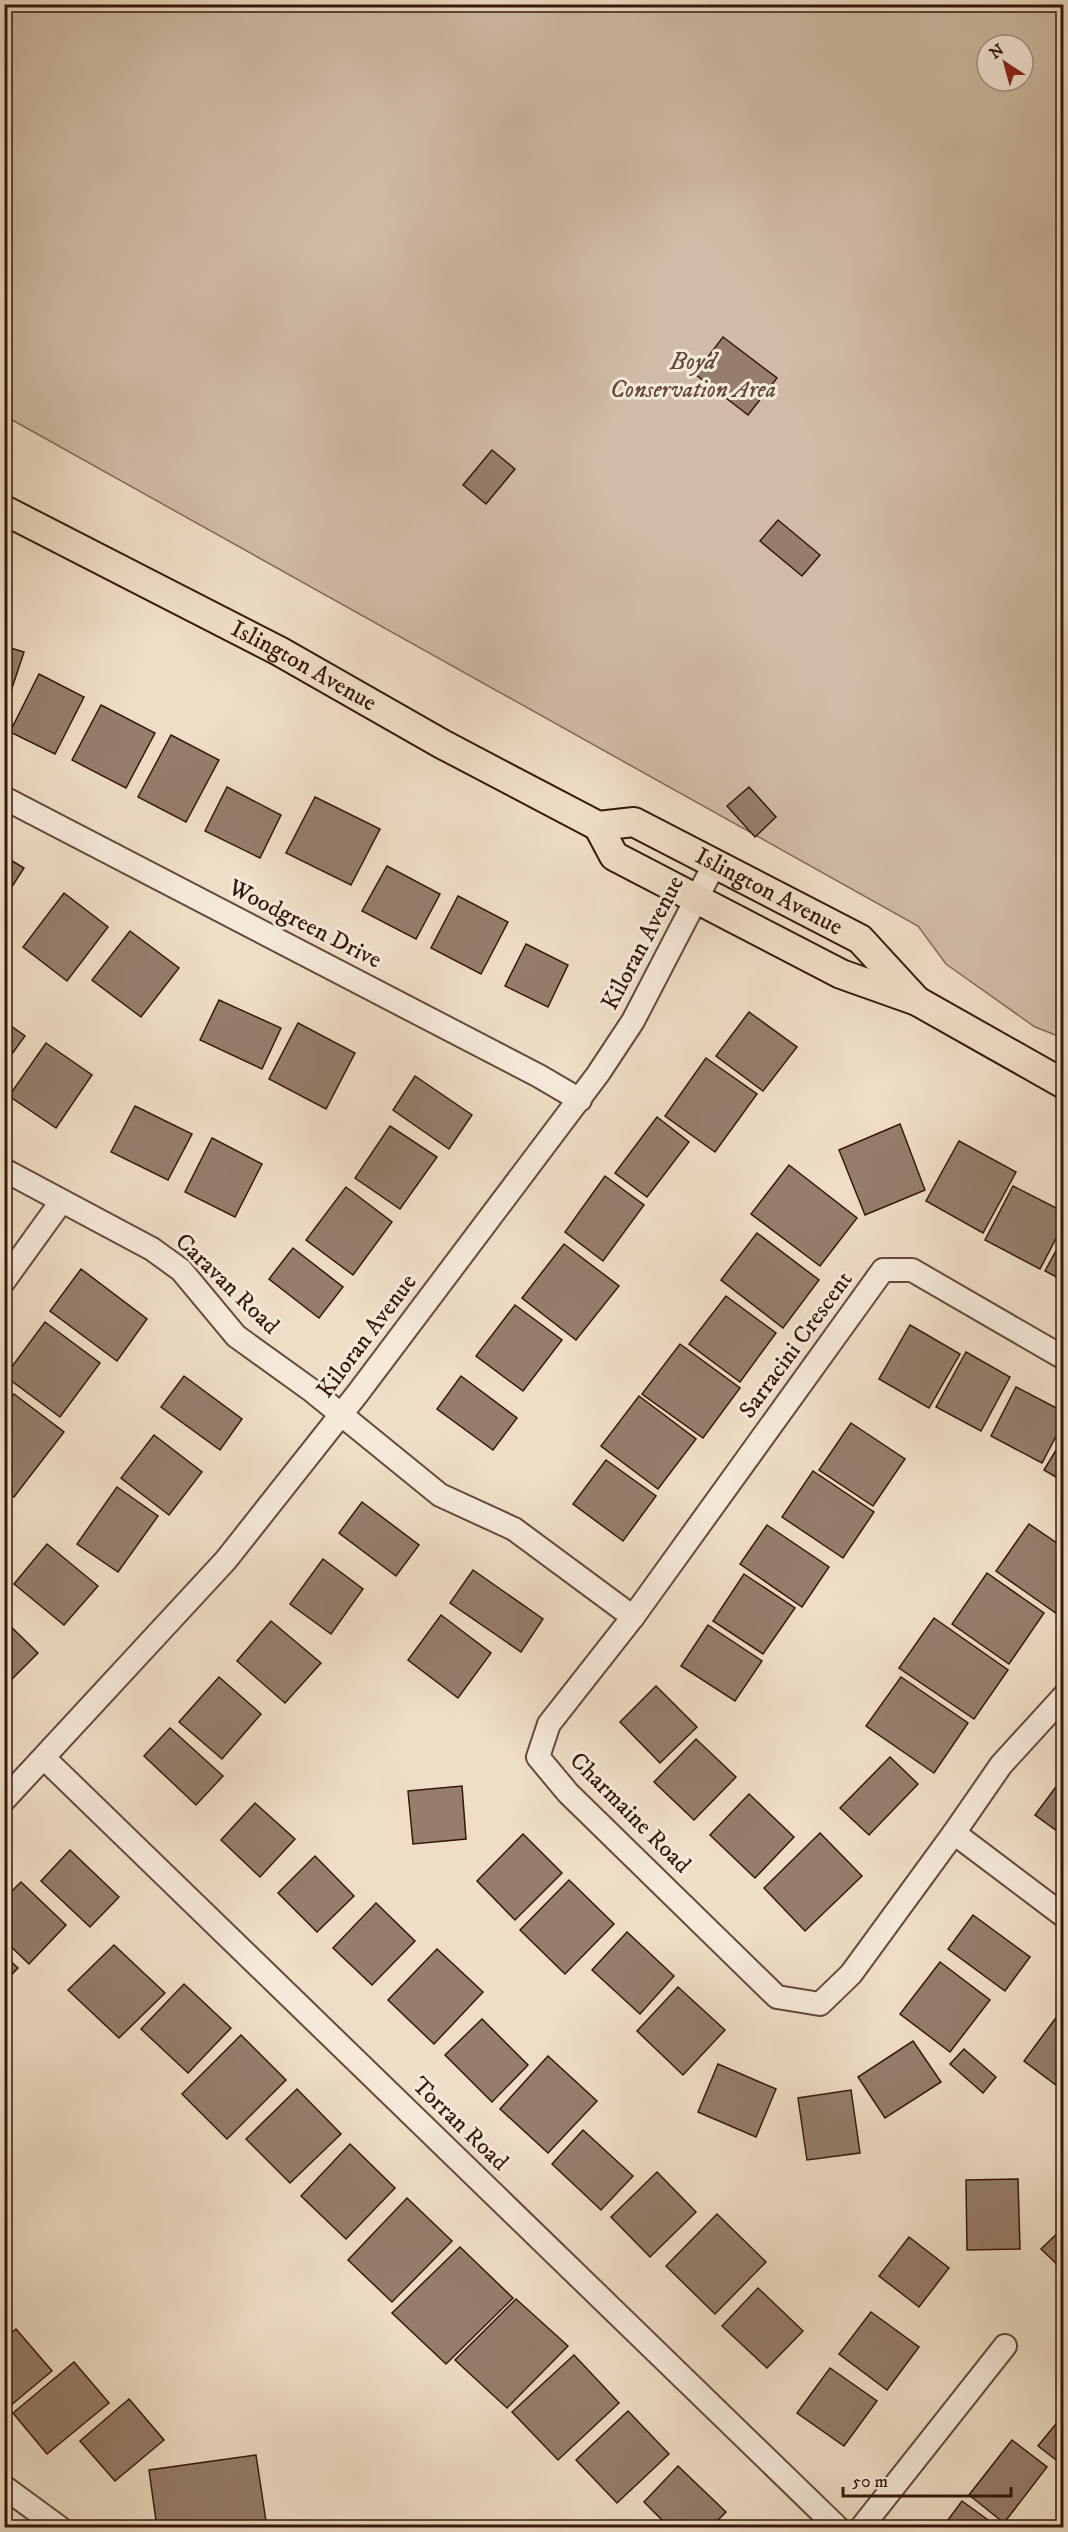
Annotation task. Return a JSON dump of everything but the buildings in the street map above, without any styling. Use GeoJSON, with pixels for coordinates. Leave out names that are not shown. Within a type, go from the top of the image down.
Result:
{"type":"FeatureCollection","features":[{"type":"Feature","properties":{"kind":"main road","name":"Islington Avenue"},"geometry":{"type":"LineString","coordinates":[[4,510],[279,651],[442,744],[598,826],[634,822],[860,939],[917,1001]]}},
{"type":"Feature","properties":{"kind":"main road","name":"Islington Avenue"},"geometry":{"type":"LineString","coordinates":[[598,826],[614,856],[841,974],[917,1001],[1064,1084]]}},
{"type":"Feature","properties":{"kind":"street","name":"Woodgreen Drive"},"geometry":{"type":"LineString","coordinates":[[4,798],[539,1076],[580,1100]]}},
{"type":"Feature","properties":{"kind":"street","name":"Kiloran Avenue"},"geometry":{"type":"LineString","coordinates":[[4,1800],[226,1560],[341,1414],[580,1100],[633,1021],[715,863]]}},
{"type":"Feature","properties":{"kind":"street","name":"Caravan Road"},"geometry":{"type":"LineString","coordinates":[[4,1170],[60,1202],[152,1249],[181,1270],[236,1336],[341,1414]]}},
{"type":"Feature","properties":{"kind":"street"},"geometry":{"type":"LineString","coordinates":[[4,1281],[60,1202]]}},
{"type":"Feature","properties":{"kind":"street","name":"Sarracini Crescent"},"geometry":{"type":"LineString","coordinates":[[633,1617],[883,1270],[912,1270],[1064,1358]]}},
{"type":"Feature","properties":{"kind":"street"},"geometry":{"type":"LineString","coordinates":[[341,1414],[440,1495],[514,1529],[633,1617]]}},
{"type":"Feature","properties":{"kind":"street","name":"Charmaine Road"},"geometry":{"type":"LineString","coordinates":[[633,1617],[549,1724],[538,1757],[568,1793],[777,1997],[820,2004],[851,1974],[954,1833]]}},
{"type":"Feature","properties":{"kind":"street"},"geometry":{"type":"LineString","coordinates":[[1064,1696],[1001,1765],[954,1833],[1064,1916]]}},
{"type":"Feature","properties":{"kind":"street","name":"Torran Road"},"geometry":{"type":"LineString","coordinates":[[44,1758],[838,2528]]}},
{"type":"Feature","properties":{"kind":"street"},"geometry":{"type":"LineString","coordinates":[[861,2528],[1005,2346]]}},
{"type":"Feature","properties":{"kind":"street"},"geometry":{"type":"LineString","coordinates":[[4,2487],[60,2528]]}},
{"type":"Feature","properties":{"kind":"green space","name":"Boyd Conservation Area"},"geometry":{"type":"Polygon","coordinates":[[[5,5],[1063,5],[1063,1038],[1035,1027],[946,964],[918,926],[5,416],[5,5]]]}}]}
